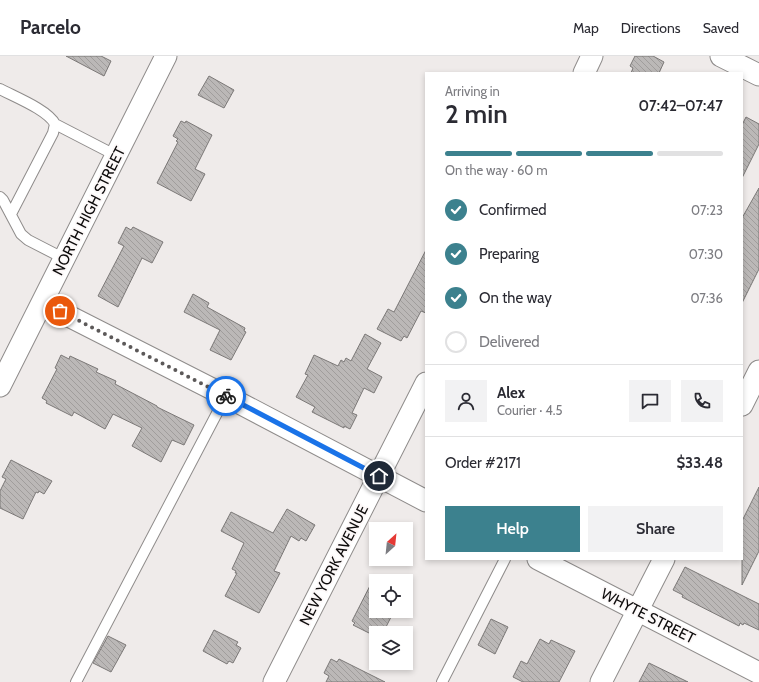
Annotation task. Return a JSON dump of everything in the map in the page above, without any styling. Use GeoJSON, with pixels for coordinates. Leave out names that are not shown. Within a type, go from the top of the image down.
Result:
{"type":"FeatureCollection","features":[{"type":"Feature","properties":{"kind":"street","name":"NORTH HIGH STREET"},"geometry":{"type":"LineString","coordinates":[[0,386],[166,56]]}},
{"type":"Feature","properties":{"kind":"street"},"geometry":{"type":"LineString","coordinates":[[584,72],[592,56]]}},
{"type":"Feature","properties":{"kind":"street"},"geometry":{"type":"LineString","coordinates":[[722,56],[759,75]]}},
{"type":"Feature","properties":{"kind":"street"},"geometry":{"type":"LineString","coordinates":[[43,303],[226,396],[425,500]]}},
{"type":"Feature","properties":{"kind":"street"},"geometry":{"type":"LineString","coordinates":[[743,403],[759,371]]}},
{"type":"Feature","properties":{"kind":"street","name":"NEW YORK AVENUE"},"geometry":{"type":"LineString","coordinates":[[274,682],[425,385]]}},
{"type":"Feature","properties":{"kind":"street","name":"WHYTE STREET"},"geometry":{"type":"LineString","coordinates":[[540,560],[759,673]]}},
{"type":"Feature","properties":{"kind":"street"},"geometry":{"type":"LineString","coordinates":[[602,682],[663,560]]}},
{"type":"Feature","properties":{"kind":"lane"},"geometry":{"type":"LineString","coordinates":[[0,89],[45,113],[52,118],[55,124],[117,156]]}},
{"type":"Feature","properties":{"kind":"lane"},"geometry":{"type":"LineString","coordinates":[[11,214],[53,133],[55,124]]}},
{"type":"Feature","properties":{"kind":"lane"},"geometry":{"type":"LineString","coordinates":[[0,197],[21,234],[28,240],[65,259]]}},
{"type":"Feature","properties":{"kind":"lane"},"geometry":{"type":"LineString","coordinates":[[76,682],[226,396]]}},
{"type":"Feature","properties":{"kind":"lane"},"geometry":{"type":"LineString","coordinates":[[442,682],[504,560]]}},
{"type":"Feature","properties":{"kind":"building"},"geometry":{"type":"Polygon","coordinates":[[[66,56],[101,56],[111,61],[104,76],[66,56]]]}},
{"type":"Feature","properties":{"kind":"building"},"geometry":{"type":"Polygon","coordinates":[[[635,56],[653,56],[664,62],[659,72],[631,72],[633,68],[630,66],[635,56]]]}},
{"type":"Feature","properties":{"kind":"building"},"geometry":{"type":"Polygon","coordinates":[[[209,76],[234,90],[224,108],[198,95],[209,76]]]}},
{"type":"Feature","properties":{"kind":"building"},"geometry":{"type":"Polygon","coordinates":[[[746,117],[759,124],[759,144],[743,176],[743,123],[746,117]]]}},
{"type":"Feature","properties":{"kind":"building"},"geometry":{"type":"Polygon","coordinates":[[[181,121],[185,123],[186,121],[212,135],[195,169],[205,174],[191,201],[157,183],[178,142],[176,141],[178,139],[173,136],[181,121]]]}},
{"type":"Feature","properties":{"kind":"building"},"geometry":{"type":"Polygon","coordinates":[[[759,188],[759,269],[743,301],[743,216],[759,188]]]}},
{"type":"Feature","properties":{"kind":"building"},"geometry":{"type":"Polygon","coordinates":[[[126,227],[131,230],[133,227],[163,242],[152,263],[142,258],[118,307],[98,296],[124,246],[118,243],[126,227]]]}},
{"type":"Feature","properties":{"kind":"building"},"geometry":{"type":"Polygon","coordinates":[[[425,252],[425,313],[421,311],[407,338],[404,336],[401,341],[377,329],[388,309],[394,312],[425,252]]]}},
{"type":"Feature","properties":{"kind":"building"},"geometry":{"type":"Polygon","coordinates":[[[193,294],[209,303],[207,307],[245,328],[244,331],[246,332],[231,360],[210,350],[220,330],[184,312],[193,294]]]}},
{"type":"Feature","properties":{"kind":"building"},"geometry":{"type":"Polygon","coordinates":[[[365,334],[381,343],[367,369],[382,377],[374,393],[364,388],[352,413],[357,415],[350,429],[344,426],[344,428],[312,412],[315,407],[296,397],[308,375],[305,374],[314,355],[338,366],[341,360],[344,362],[346,358],[351,361],[365,334]]]}},
{"type":"Feature","properties":{"kind":"building"},"geometry":{"type":"Polygon","coordinates":[[[61,355],[69,359],[70,356],[98,369],[96,372],[116,381],[115,384],[194,425],[184,445],[172,440],[161,462],[132,446],[142,428],[113,414],[105,429],[74,412],[72,416],[46,403],[47,401],[42,398],[57,369],[55,368],[61,355]]]}},
{"type":"Feature","properties":{"kind":"building"},"geometry":{"type":"Polygon","coordinates":[[[11,460],[52,481],[44,494],[39,491],[38,493],[36,492],[23,519],[0,508],[0,491],[6,479],[2,477],[11,460]]]}},
{"type":"Feature","properties":{"kind":"building"},"geometry":{"type":"Polygon","coordinates":[[[759,487],[759,551],[742,585],[743,560],[743,519],[759,487]]]}},
{"type":"Feature","properties":{"kind":"building"},"geometry":{"type":"Polygon","coordinates":[[[287,509],[315,525],[306,541],[301,538],[299,541],[291,536],[274,571],[280,573],[259,613],[225,596],[237,573],[235,573],[236,571],[232,569],[244,543],[221,531],[231,512],[273,533],[287,509]]]}},
{"type":"Feature","properties":{"kind":"building"},"geometry":{"type":"Polygon","coordinates":[[[685,567],[759,604],[759,630],[744,623],[743,625],[740,623],[739,626],[682,597],[683,595],[673,590],[685,567]]]}},
{"type":"Feature","properties":{"kind":"building"},"geometry":{"type":"Polygon","coordinates":[[[369,588],[369,618],[390,618],[386,626],[369,626],[369,633],[353,625],[355,623],[352,621],[369,588]]]}},
{"type":"Feature","properties":{"kind":"building"},"geometry":{"type":"Polygon","coordinates":[[[491,619],[508,627],[495,654],[478,645],[491,619]]]}},
{"type":"Feature","properties":{"kind":"building"},"geometry":{"type":"Polygon","coordinates":[[[214,630],[238,642],[236,645],[241,648],[233,663],[229,661],[227,664],[203,651],[214,630]]]}},
{"type":"Feature","properties":{"kind":"building"},"geometry":{"type":"Polygon","coordinates":[[[108,636],[126,645],[111,672],[93,663],[108,636]]]}},
{"type":"Feature","properties":{"kind":"building"},"geometry":{"type":"Polygon","coordinates":[[[540,639],[549,644],[551,640],[575,651],[559,682],[523,682],[513,677],[521,661],[527,664],[540,639]]]}},
{"type":"Feature","properties":{"kind":"building"},"geometry":{"type":"Polygon","coordinates":[[[331,659],[337,662],[339,659],[385,682],[326,682],[329,676],[324,673],[331,659]]]}},
{"type":"Feature","properties":{"kind":"building"},"geometry":{"type":"Polygon","coordinates":[[[649,663],[688,682],[639,682],[649,663]]]}},
{"type":"Feature","properties":{"kind":"way so far"},"geometry":{"type":"LineString","coordinates":[[60,311],[226,396]]}},
{"type":"Feature","properties":{"kind":"route"},"geometry":{"type":"LineString","coordinates":[[226,396],[379,476]]}}]}
